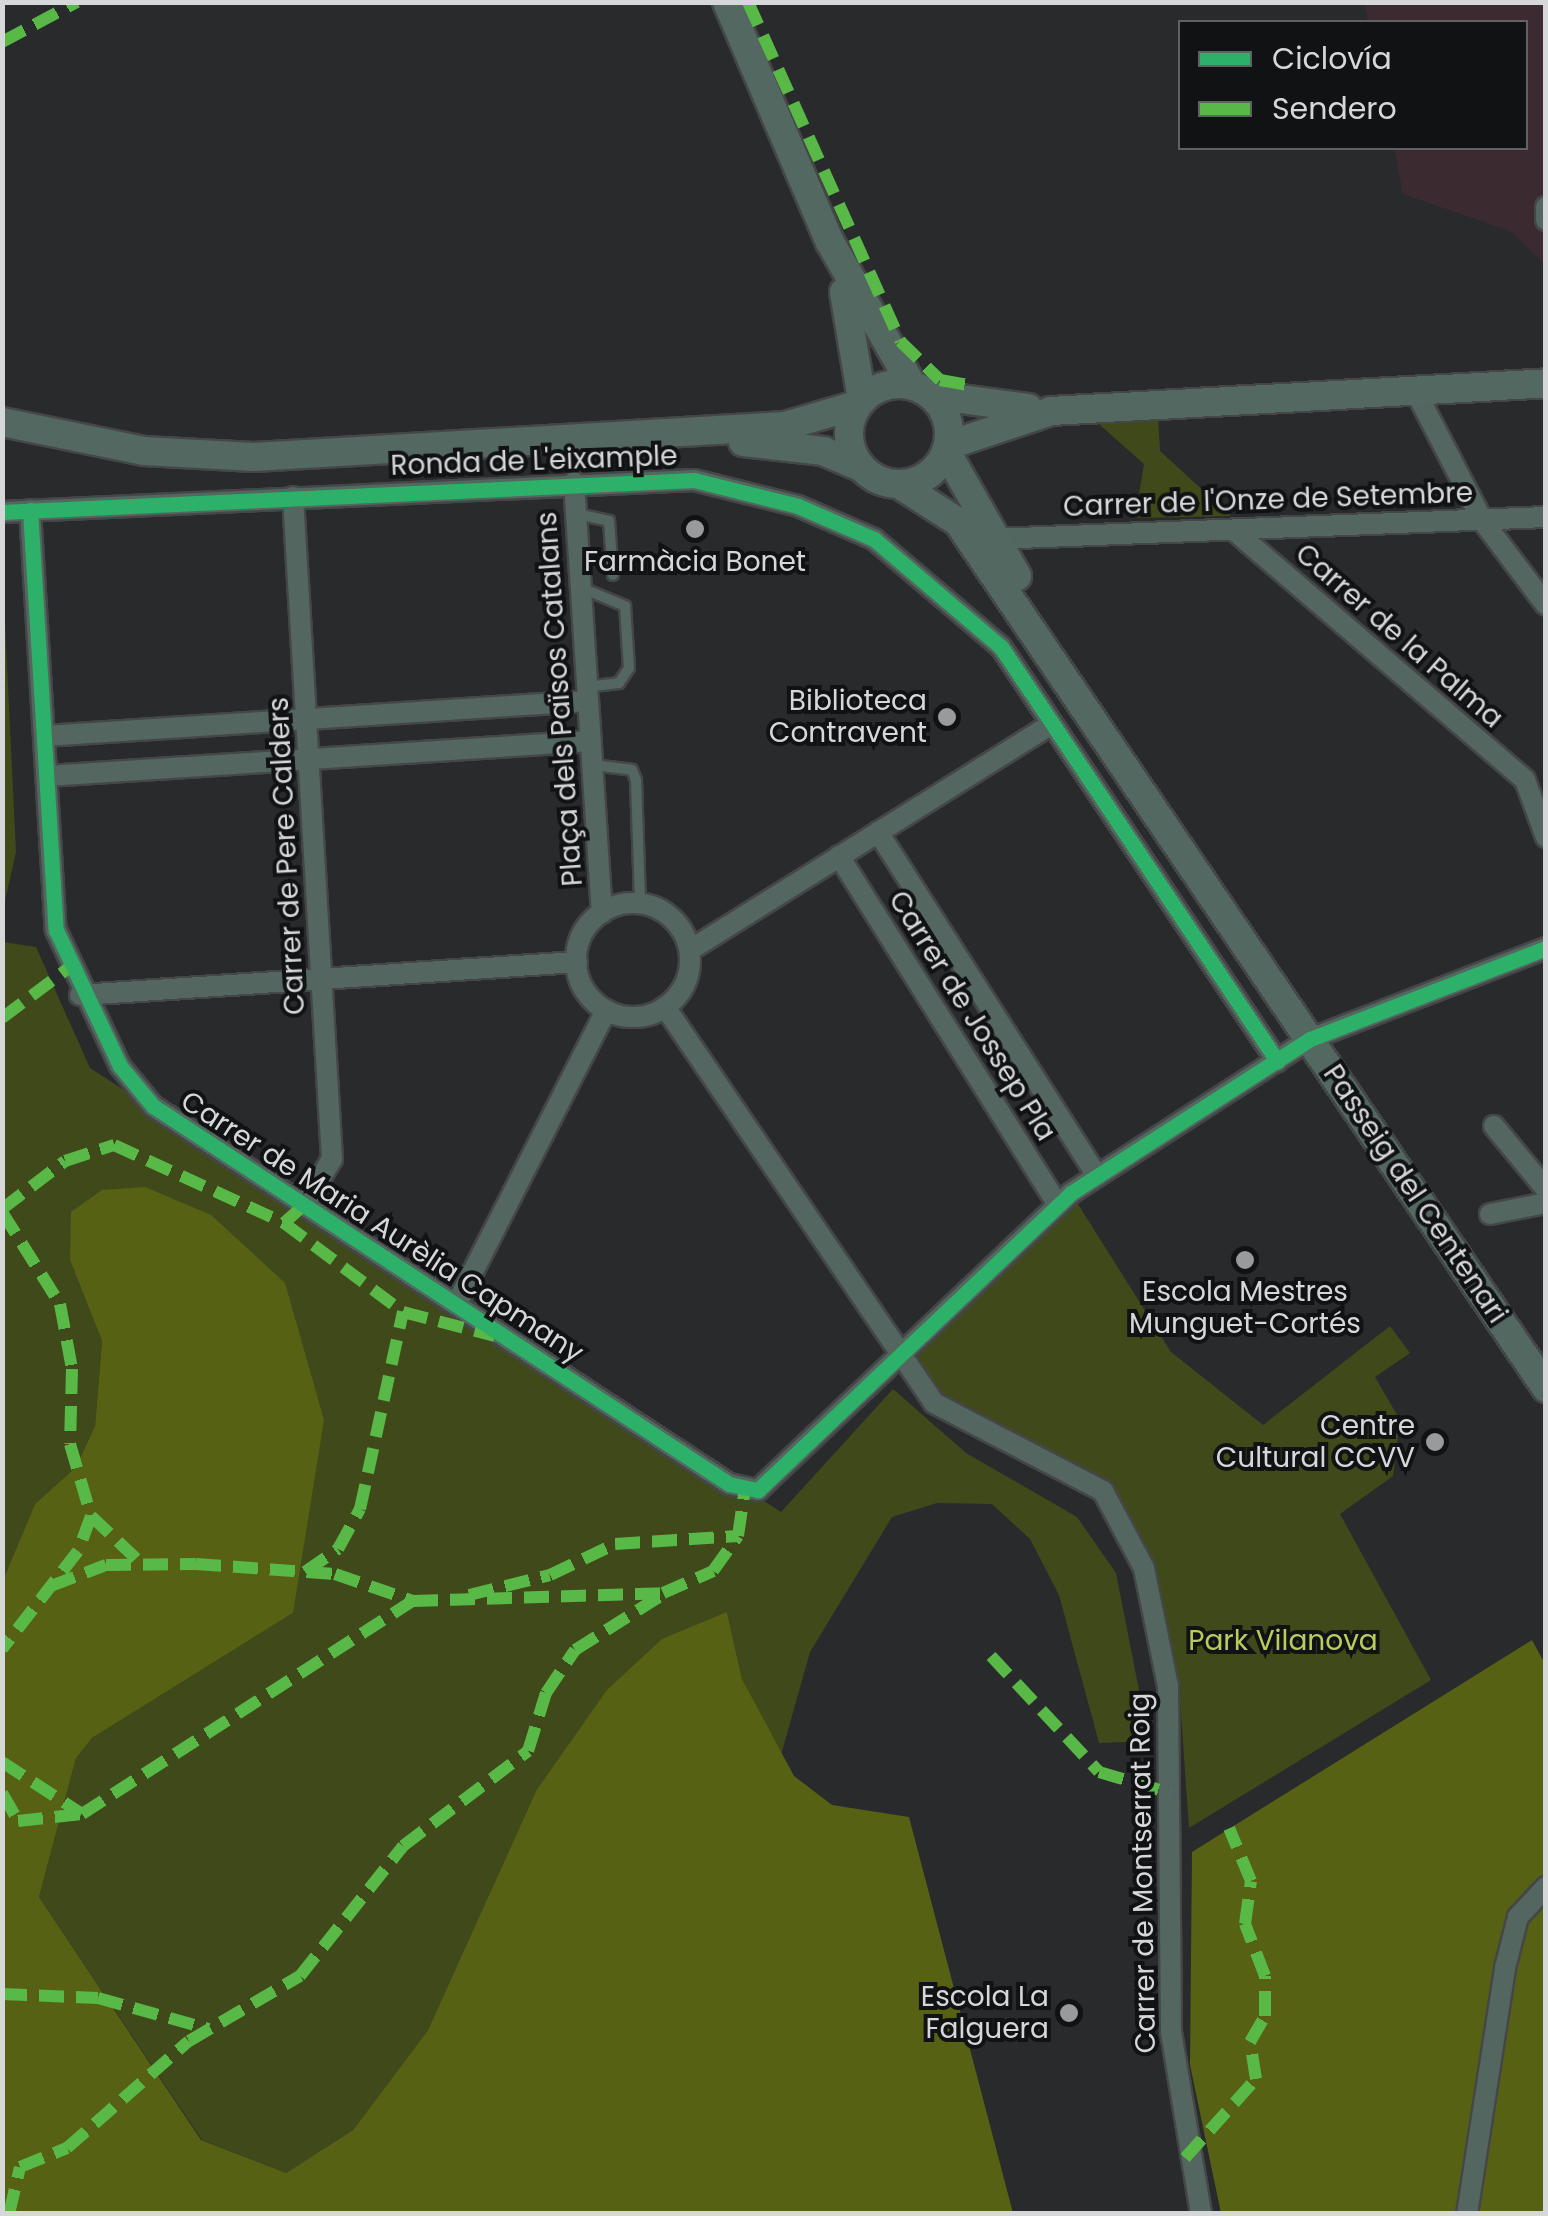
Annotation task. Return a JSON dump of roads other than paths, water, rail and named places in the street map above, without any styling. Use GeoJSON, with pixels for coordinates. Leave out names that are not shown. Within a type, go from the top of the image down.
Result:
{"type":"FeatureCollection","features":[{"type":"Feature","properties":{"kind":"street"},"geometry":{"type":"LineString","coordinates":[[727,2],[830,242],[858,341],[859,402],[848,431],[859,466]]}},
{"type":"Feature","properties":{"kind":"street"},"geometry":{"type":"LineString","coordinates":[[1546,208],[1546,220]]}},
{"type":"Feature","properties":{"kind":"street"},"geometry":{"type":"LineString","coordinates":[[682,434],[823,451],[900,485],[932,472],[948,448],[948,420],[922,390],[830,242]]}},
{"type":"Feature","properties":{"kind":"street"},"geometry":{"type":"LineString","coordinates":[[2,422],[207,456],[682,434],[809,423],[892,384],[1050,411],[1546,383]]}},
{"type":"Feature","properties":{"kind":"street"},"geometry":{"type":"LineString","coordinates":[[1415,390],[1482,520],[1546,606]]}},
{"type":"Feature","properties":{"kind":"street"},"geometry":{"type":"LineString","coordinates":[[948,448],[1050,411]]}},
{"type":"Feature","properties":{"kind":"street","name":"Passeig del Centenari"},"geometry":{"type":"LineString","coordinates":[[948,448],[994,540],[1219,900],[1546,1388]]}},
{"type":"Feature","properties":{"kind":"street","name":"Ronda de L'eixample"},"geometry":{"type":"LineString","coordinates":[[2,512],[574,482],[694,480],[798,506],[874,539],[1002,646],[1277,1061]]}},
{"type":"Feature","properties":{"kind":"street","name":"Plaça dels Països Catalans"},"geometry":{"type":"LineString","coordinates":[[574,482],[602,913]]}},
{"type":"Feature","properties":{"kind":"street","name":"Passeig del Centenari"},"geometry":{"type":"LineString","coordinates":[[900,485],[958,522],[1219,900]]}},
{"type":"Feature","properties":{"kind":"street","name":"Carrer de Pere Calders"},"geometry":{"type":"LineString","coordinates":[[293,496],[332,1159],[304,1206]]}},
{"type":"Feature","properties":{"kind":"street","name":"Carrer de Maria Aurèlia Capmany"},"geometry":{"type":"LineString","coordinates":[[30,510],[56,930],[80,996],[153,1106],[728,1484],[758,1490],[894,1355]]}},
{"type":"Feature","properties":{"kind":"street","name":"Carrer de l'Onze de Setembre"},"geometry":{"type":"LineString","coordinates":[[994,540],[1237,533],[1546,517]]}},
{"type":"Feature","properties":{"kind":"street","name":"Carrer de la Palma"},"geometry":{"type":"LineString","coordinates":[[1237,533],[1525,780],[1546,837]]}},
{"type":"Feature","properties":{"kind":"street"},"geometry":{"type":"LineString","coordinates":[[44,736],[307,719],[588,694]]}},
{"type":"Feature","properties":{"kind":"street"},"geometry":{"type":"LineString","coordinates":[[690,950],[1051,724]]}},
{"type":"Feature","properties":{"kind":"street"},"geometry":{"type":"LineString","coordinates":[[46,776],[591,741]]}},
{"type":"Feature","properties":{"kind":"street","name":"Carrer de Jossep Pla"},"geometry":{"type":"LineString","coordinates":[[878,832],[1097,1176]]}},
{"type":"Feature","properties":{"kind":"street","name":"Carrer de Jossep Pla"},"geometry":{"type":"LineString","coordinates":[[839,856],[1058,1205]]}},
{"type":"Feature","properties":{"kind":"street"},"geometry":{"type":"LineString","coordinates":[[80,996],[577,962],[582,984],[606,1010],[624,1016],[665,1008],[688,976],[690,950],[670,916],[640,903]]}},
{"type":"Feature","properties":{"kind":"street","name":"Plaça dels Països Catalans"},"geometry":{"type":"LineString","coordinates":[[577,962],[582,934],[602,913],[640,903]]}},
{"type":"Feature","properties":{"kind":"street"},"geometry":{"type":"LineString","coordinates":[[894,1355],[1058,1205],[1310,1039],[1546,948]]}},
{"type":"Feature","properties":{"kind":"street","name":"Carrer de Montserrat Roig"},"geometry":{"type":"LineString","coordinates":[[665,1008],[894,1355],[934,1404],[1103,1491],[1144,1568],[1168,1686],[1172,2032],[1200,2214]]}},
{"type":"Feature","properties":{"kind":"street"},"geometry":{"type":"LineString","coordinates":[[456,1305],[606,1010]]}},
{"type":"Feature","properties":{"kind":"street"},"geometry":{"type":"LineString","coordinates":[[1494,1126],[1546,1189]]}},
{"type":"Feature","properties":{"kind":"street"},"geometry":{"type":"LineString","coordinates":[[1490,1214],[1546,1203]]}},
{"type":"Feature","properties":{"kind":"street"},"geometry":{"type":"LineString","coordinates":[[1467,2214],[1505,1968],[1518,1917],[1546,1887]]}},
{"type":"Feature","properties":{"kind":"lane"},"geometry":{"type":"LineString","coordinates":[[576,514],[609,520],[612,575]]}},
{"type":"Feature","properties":{"kind":"lane"},"geometry":{"type":"LineString","coordinates":[[580,588],[625,606],[626,677],[588,694]]}},
{"type":"Feature","properties":{"kind":"lane"},"geometry":{"type":"LineString","coordinates":[[592,765],[632,770],[636,780],[640,903]]}},
{"type":"Feature","properties":{"kind":"place","name":"Farmàcia Bonet"},"geometry":{"type":"Point","coordinates":[695,529]}},
{"type":"Feature","properties":{"kind":"place","name":"Biblioteca Contravent"},"geometry":{"type":"Point","coordinates":[947,717]}},
{"type":"Feature","properties":{"kind":"place","name":"Escola Mestres Munguet-Cortés"},"geometry":{"type":"Point","coordinates":[1245,1260]}},
{"type":"Feature","properties":{"kind":"place","name":"Centre Cultural CCVV"},"geometry":{"type":"Point","coordinates":[1435,1442]}},
{"type":"Feature","properties":{"kind":"place","name":"Escola La Falguera"},"geometry":{"type":"Point","coordinates":[1069,2013]}},
{"type":"Feature","properties":{"kind":"park label","name":"Park Vilanova"},"geometry":{"type":"Point","coordinates":[1283,1641]}}]}
